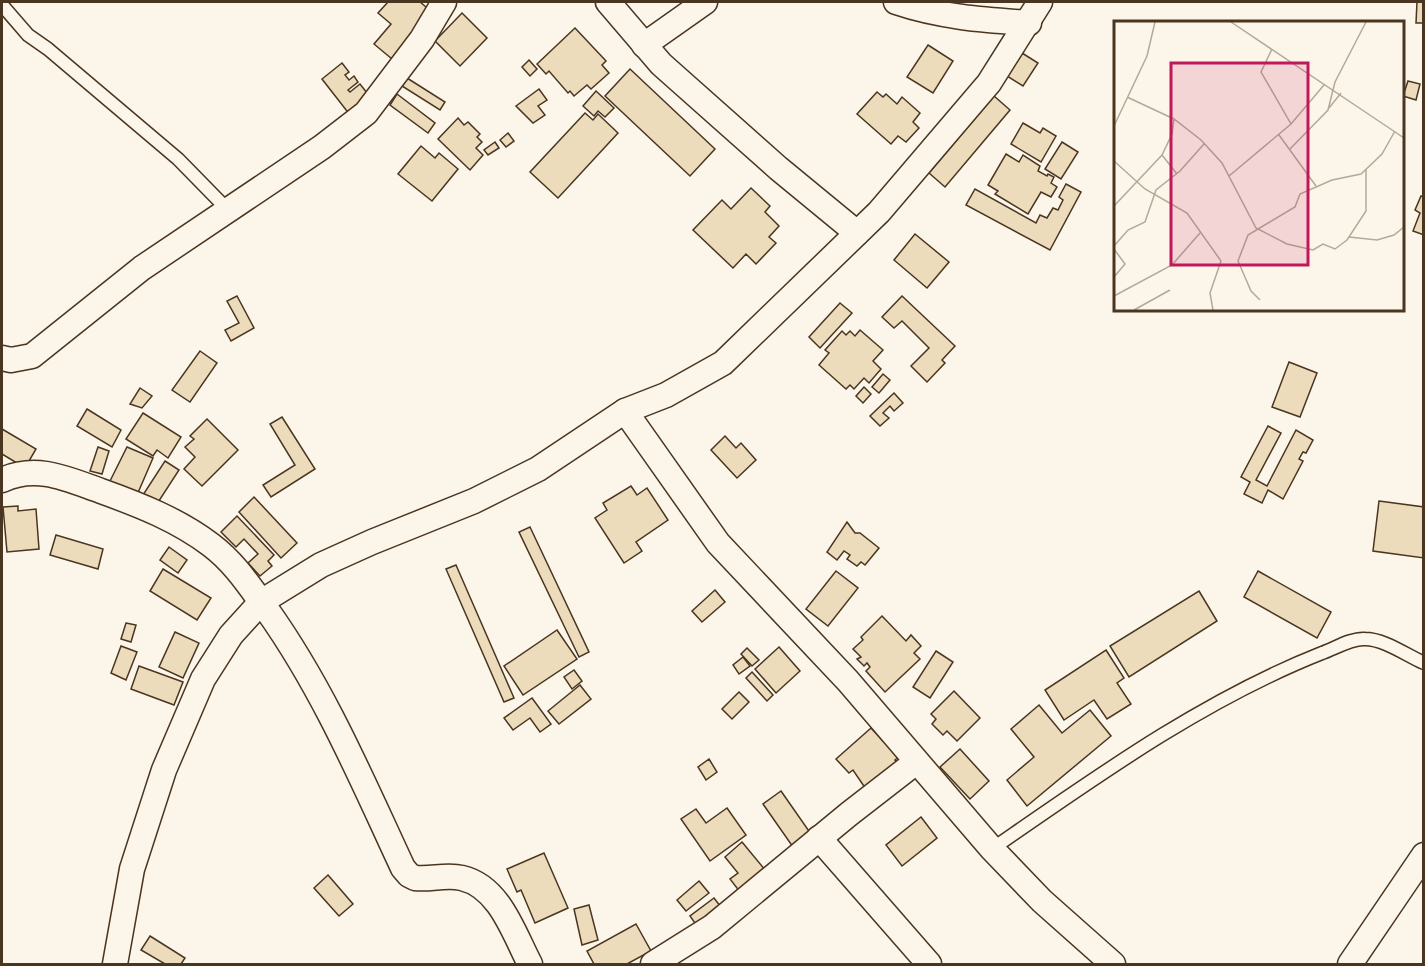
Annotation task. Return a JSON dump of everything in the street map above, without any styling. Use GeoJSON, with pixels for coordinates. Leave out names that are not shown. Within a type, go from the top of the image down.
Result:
{"type":"FeatureCollection","features":[{"type":"Feature","properties":{"kind":"street"},"geometry":{"type":"LineString","coordinates":[[2,358],[11,360],[32,357],[142,268],[322,147],[366,113],[422,39],[444,2]]}},
{"type":"Feature","properties":{"kind":"street"},"geometry":{"type":"LineString","coordinates":[[608,2],[661,64],[778,168],[857,233]]}},
{"type":"Feature","properties":{"kind":"street"},"geometry":{"type":"LineString","coordinates":[[644,45],[705,2]]}},
{"type":"Feature","properties":{"kind":"street"},"geometry":{"type":"LineString","coordinates":[[896,2],[927,13],[968,20],[1035,12]]}},
{"type":"Feature","properties":{"kind":"street"},"geometry":{"type":"LineString","coordinates":[[115,964],[132,869],[164,770],[203,679],[231,635],[261,602],[321,565],[474,501],[538,468],[625,411],[666,395],[723,363],[879,212],[988,83],[1035,12]]}},
{"type":"Feature","properties":{"kind":"street"},"geometry":{"type":"LineString","coordinates":[[625,411],[718,543],[792,619],[992,849],[1042,901],[1113,964]]}},
{"type":"Feature","properties":{"kind":"street"},"geometry":{"type":"LineString","coordinates":[[2,480],[27,472],[48,472],[160,514],[212,546],[236,568],[296,652],[340,732],[403,868],[415,878],[462,878],[482,886],[502,910],[530,964]]}},
{"type":"Feature","properties":{"kind":"street"},"geometry":{"type":"LineString","coordinates":[[653,964],[712,927],[819,838],[916,762]]}},
{"type":"Feature","properties":{"kind":"street"},"geometry":{"type":"LineString","coordinates":[[819,838],[929,964]]}},
{"type":"Feature","properties":{"kind":"street"},"geometry":{"type":"LineString","coordinates":[[1350,964],[1424,855]]}},
{"type":"Feature","properties":{"kind":"lane"},"geometry":{"type":"LineString","coordinates":[[2,5],[28,35],[48,49],[178,159],[228,210]]}},
{"type":"Feature","properties":{"kind":"lane"},"geometry":{"type":"LineString","coordinates":[[992,849],[1116,764],[1225,699],[1300,662],[1363,638],[1377,641],[1424,663]]}},
{"type":"Feature","properties":{"kind":"building"},"geometry":{"type":"Polygon","coordinates":[[[388,2],[420,2],[432,12],[392,59],[374,44],[391,24],[378,13],[388,2]]]}},
{"type":"Feature","properties":{"kind":"building"},"geometry":{"type":"Polygon","coordinates":[[[1417,2],[1424,2],[1424,23],[1416,23],[1417,2]]]}},
{"type":"Feature","properties":{"kind":"building"},"geometry":{"type":"Polygon","coordinates":[[[462,13],[487,38],[460,66],[435,41],[462,13]]]}},
{"type":"Feature","properties":{"kind":"building"},"geometry":{"type":"Polygon","coordinates":[[[575,28],[606,61],[602,65],[609,73],[591,89],[587,85],[574,96],[570,91],[568,93],[549,71],[546,74],[537,64],[575,28]]]}},
{"type":"Feature","properties":{"kind":"building"},"geometry":{"type":"Polygon","coordinates":[[[928,45],[953,61],[933,93],[907,77],[928,45]]]}},
{"type":"Feature","properties":{"kind":"building"},"geometry":{"type":"Polygon","coordinates":[[[1022,53],[1038,63],[1023,86],[1007,76],[1022,53]]]}},
{"type":"Feature","properties":{"kind":"building"},"geometry":{"type":"Polygon","coordinates":[[[529,60],[537,69],[530,76],[522,67],[529,60]]]}},
{"type":"Feature","properties":{"kind":"building"},"geometry":{"type":"Polygon","coordinates":[[[342,63],[349,72],[345,75],[349,80],[354,76],[358,82],[348,90],[350,92],[360,84],[371,98],[350,115],[322,79],[342,63]]]}},
{"type":"Feature","properties":{"kind":"building"},"geometry":{"type":"Polygon","coordinates":[[[630,69],[715,149],[690,176],[605,96],[630,69]]]}},
{"type":"Feature","properties":{"kind":"building"},"geometry":{"type":"Polygon","coordinates":[[[407,78],[445,102],[440,110],[402,86],[407,78]]]}},
{"type":"Feature","properties":{"kind":"building"},"geometry":{"type":"Polygon","coordinates":[[[1408,81],[1420,84],[1416,100],[1404,96],[1408,81]]]}},
{"type":"Feature","properties":{"kind":"building"},"geometry":{"type":"Polygon","coordinates":[[[539,89],[547,100],[538,106],[545,115],[533,123],[516,106],[539,89]]]}},
{"type":"Feature","properties":{"kind":"building"},"geometry":{"type":"Polygon","coordinates":[[[596,91],[614,108],[605,117],[598,111],[594,116],[583,106],[596,91]]]}},
{"type":"Feature","properties":{"kind":"building"},"geometry":{"type":"Polygon","coordinates":[[[877,92],[883,97],[886,94],[897,104],[902,97],[920,113],[913,122],[919,128],[906,142],[898,136],[891,144],[857,114],[877,92]]]}},
{"type":"Feature","properties":{"kind":"building"},"geometry":{"type":"Polygon","coordinates":[[[397,94],[435,123],[428,133],[390,105],[397,94]]]}},
{"type":"Feature","properties":{"kind":"building"},"geometry":{"type":"Polygon","coordinates":[[[994,96],[1010,110],[945,187],[929,173],[994,96]]]}},
{"type":"Feature","properties":{"kind":"building"},"geometry":{"type":"Polygon","coordinates":[[[585,113],[593,120],[598,114],[618,133],[558,198],[530,172],[585,113]]]}},
{"type":"Feature","properties":{"kind":"building"},"geometry":{"type":"Polygon","coordinates":[[[458,118],[464,125],[468,122],[480,134],[477,137],[482,142],[476,148],[483,155],[470,170],[438,139],[458,118]]]}},
{"type":"Feature","properties":{"kind":"building"},"geometry":{"type":"Polygon","coordinates":[[[1023,123],[1040,133],[1043,128],[1056,136],[1041,162],[1011,144],[1023,123]]]}},
{"type":"Feature","properties":{"kind":"building"},"geometry":{"type":"Polygon","coordinates":[[[508,133],[514,141],[506,147],[500,140],[508,133]]]}},
{"type":"Feature","properties":{"kind":"building"},"geometry":{"type":"Polygon","coordinates":[[[495,142],[499,148],[488,155],[484,150],[495,142]]]}},
{"type":"Feature","properties":{"kind":"building"},"geometry":{"type":"Polygon","coordinates":[[[1062,142],[1078,152],[1061,179],[1045,169],[1062,142]]]}},
{"type":"Feature","properties":{"kind":"building"},"geometry":{"type":"Polygon","coordinates":[[[421,146],[435,158],[439,153],[458,169],[432,201],[398,174],[421,146]]]}},
{"type":"Feature","properties":{"kind":"building"},"geometry":{"type":"Polygon","coordinates":[[[1006,154],[1019,162],[1023,155],[1040,166],[1038,171],[1054,177],[1051,183],[1057,187],[1051,197],[1041,192],[1028,214],[995,194],[998,191],[988,185],[1006,154]]]}},
{"type":"Feature","properties":{"kind":"building"},"geometry":{"type":"Polygon","coordinates":[[[1066,184],[1081,192],[1050,250],[966,205],[975,189],[1036,223],[1040,215],[1047,218],[1053,208],[1058,210],[1063,200],[1059,197],[1066,184]]]}},
{"type":"Feature","properties":{"kind":"building"},"geometry":{"type":"Polygon","coordinates":[[[751,188],[770,206],[765,212],[779,226],[769,237],[776,243],[756,264],[746,254],[733,268],[693,230],[722,200],[731,209],[751,188]]]}},
{"type":"Feature","properties":{"kind":"building"},"geometry":{"type":"Polygon","coordinates":[[[1421,196],[1424,197],[1424,235],[1413,231],[1420,213],[1415,210],[1421,196]]]}},
{"type":"Feature","properties":{"kind":"building"},"geometry":{"type":"Polygon","coordinates":[[[915,234],[949,262],[927,288],[894,260],[915,234]]]}},
{"type":"Feature","properties":{"kind":"building"},"geometry":{"type":"Polygon","coordinates":[[[237,296],[254,328],[231,341],[225,330],[239,323],[227,301],[237,296]]]}},
{"type":"Feature","properties":{"kind":"building"},"geometry":{"type":"Polygon","coordinates":[[[902,296],[955,346],[942,360],[945,363],[927,382],[911,366],[929,348],[902,321],[894,328],[882,317],[902,296]]]}},
{"type":"Feature","properties":{"kind":"building"},"geometry":{"type":"Polygon","coordinates":[[[840,303],[852,313],[820,348],[809,337],[840,303]]]}},
{"type":"Feature","properties":{"kind":"building"},"geometry":{"type":"Polygon","coordinates":[[[860,330],[883,350],[873,361],[881,369],[869,383],[864,378],[854,389],[850,385],[846,389],[819,365],[829,353],[825,350],[842,331],[846,335],[850,331],[855,336],[860,330]]]}},
{"type":"Feature","properties":{"kind":"building"},"geometry":{"type":"Polygon","coordinates":[[[200,351],[217,363],[190,402],[172,390],[200,351]]]}},
{"type":"Feature","properties":{"kind":"building"},"geometry":{"type":"Polygon","coordinates":[[[1289,362],[1317,373],[1300,417],[1272,407],[1289,362]]]}},
{"type":"Feature","properties":{"kind":"building"},"geometry":{"type":"Polygon","coordinates":[[[883,374],[890,380],[879,393],[872,387],[883,374]]]}},
{"type":"Feature","properties":{"kind":"building"},"geometry":{"type":"Polygon","coordinates":[[[864,387],[871,394],[863,403],[856,396],[864,387]]]}},
{"type":"Feature","properties":{"kind":"building"},"geometry":{"type":"Polygon","coordinates":[[[140,388],[152,396],[142,408],[130,404],[140,388]]]}},
{"type":"Feature","properties":{"kind":"building"},"geometry":{"type":"Polygon","coordinates":[[[894,393],[903,403],[894,411],[890,406],[883,413],[889,418],[880,426],[870,416],[894,393]]]}},
{"type":"Feature","properties":{"kind":"building"},"geometry":{"type":"Polygon","coordinates":[[[87,409],[121,430],[112,447],[77,426],[87,409]]]}},
{"type":"Feature","properties":{"kind":"building"},"geometry":{"type":"Polygon","coordinates":[[[143,413],[181,437],[168,458],[157,450],[153,456],[126,439],[143,413]]]}},
{"type":"Feature","properties":{"kind":"building"},"geometry":{"type":"Polygon","coordinates":[[[282,417],[315,469],[271,497],[263,485],[295,465],[270,424],[282,417]]]}},
{"type":"Feature","properties":{"kind":"building"},"geometry":{"type":"Polygon","coordinates":[[[207,419],[238,450],[202,486],[184,469],[195,457],[185,447],[194,439],[190,436],[207,419]]]}},
{"type":"Feature","properties":{"kind":"building"},"geometry":{"type":"Polygon","coordinates":[[[1268,426],[1281,433],[1256,480],[1267,486],[1296,430],[1313,440],[1306,453],[1303,452],[1299,459],[1303,461],[1283,499],[1268,490],[1262,503],[1244,494],[1250,482],[1241,477],[1268,426]]]}},
{"type":"Feature","properties":{"kind":"building"},"geometry":{"type":"Polygon","coordinates":[[[2,429],[36,449],[25,468],[2,454],[2,429]]]}},
{"type":"Feature","properties":{"kind":"building"},"geometry":{"type":"Polygon","coordinates":[[[725,436],[736,448],[741,443],[756,460],[737,478],[711,450],[725,436]]]}},
{"type":"Feature","properties":{"kind":"building"},"geometry":{"type":"Polygon","coordinates":[[[98,447],[109,451],[102,474],[90,471],[98,447]]]}},
{"type":"Feature","properties":{"kind":"building"},"geometry":{"type":"Polygon","coordinates":[[[127,447],[153,458],[137,495],[109,483],[127,447]]]}},
{"type":"Feature","properties":{"kind":"building"},"geometry":{"type":"Polygon","coordinates":[[[165,461],[179,470],[155,507],[141,498],[165,461]]]}},
{"type":"Feature","properties":{"kind":"building"},"geometry":{"type":"Polygon","coordinates":[[[631,486],[637,495],[647,488],[668,520],[636,542],[642,551],[624,563],[595,518],[607,510],[603,503],[631,486]]]}},
{"type":"Feature","properties":{"kind":"building"},"geometry":{"type":"Polygon","coordinates":[[[254,497],[297,543],[281,558],[239,512],[254,497]]]}},
{"type":"Feature","properties":{"kind":"building"},"geometry":{"type":"Polygon","coordinates":[[[1379,501],[1424,507],[1424,558],[1373,551],[1379,501]]]}},
{"type":"Feature","properties":{"kind":"building"},"geometry":{"type":"Polygon","coordinates":[[[18,506],[18,511],[36,509],[39,549],[7,552],[3,507],[18,506]]]}},
{"type":"Feature","properties":{"kind":"building"},"geometry":{"type":"Polygon","coordinates":[[[237,516],[274,555],[268,561],[272,566],[260,576],[248,563],[258,554],[244,539],[236,547],[221,532],[237,516]]]}},
{"type":"Feature","properties":{"kind":"building"},"geometry":{"type":"Polygon","coordinates":[[[847,522],[855,533],[860,533],[879,548],[865,565],[861,562],[857,566],[847,559],[850,555],[844,551],[837,560],[827,552],[847,522]]]}},
{"type":"Feature","properties":{"kind":"building"},"geometry":{"type":"Polygon","coordinates":[[[530,527],[589,652],[579,657],[519,532],[530,527]]]}},
{"type":"Feature","properties":{"kind":"building"},"geometry":{"type":"Polygon","coordinates":[[[56,535],[103,549],[98,569],[50,555],[56,535]]]}},
{"type":"Feature","properties":{"kind":"building"},"geometry":{"type":"Polygon","coordinates":[[[169,547],[187,560],[178,573],[160,560],[169,547]]]}},
{"type":"Feature","properties":{"kind":"building"},"geometry":{"type":"Polygon","coordinates":[[[456,565],[514,698],[504,702],[446,569],[456,565]]]}},
{"type":"Feature","properties":{"kind":"building"},"geometry":{"type":"Polygon","coordinates":[[[163,569],[211,598],[197,620],[150,591],[163,569]]]}},
{"type":"Feature","properties":{"kind":"building"},"geometry":{"type":"Polygon","coordinates":[[[836,571],[858,588],[828,626],[806,609],[836,571]]]}},
{"type":"Feature","properties":{"kind":"building"},"geometry":{"type":"Polygon","coordinates":[[[1258,571],[1331,612],[1317,638],[1244,597],[1258,571]]]}},
{"type":"Feature","properties":{"kind":"building"},"geometry":{"type":"Polygon","coordinates":[[[715,590],[725,602],[702,622],[692,611],[715,590]]]}},
{"type":"Feature","properties":{"kind":"building"},"geometry":{"type":"Polygon","coordinates":[[[1199,591],[1217,621],[1129,677],[1110,646],[1199,591]]]}},
{"type":"Feature","properties":{"kind":"building"},"geometry":{"type":"Polygon","coordinates":[[[882,616],[906,641],[911,635],[921,646],[914,653],[920,659],[885,692],[866,671],[870,667],[867,663],[864,666],[857,659],[861,657],[853,649],[863,640],[861,637],[882,616]]]}},
{"type":"Feature","properties":{"kind":"building"},"geometry":{"type":"Polygon","coordinates":[[[126,623],[136,625],[131,642],[121,639],[126,623]]]}},
{"type":"Feature","properties":{"kind":"building"},"geometry":{"type":"Polygon","coordinates":[[[557,630],[577,659],[523,695],[504,666],[557,630]]]}},
{"type":"Feature","properties":{"kind":"building"},"geometry":{"type":"Polygon","coordinates":[[[175,632],[199,643],[183,678],[159,667],[175,632]]]}},
{"type":"Feature","properties":{"kind":"building"},"geometry":{"type":"Polygon","coordinates":[[[121,646],[137,652],[126,680],[111,673],[121,646]]]}},
{"type":"Feature","properties":{"kind":"building"},"geometry":{"type":"Polygon","coordinates":[[[779,647],[800,671],[776,693],[755,669],[779,647]]]}},
{"type":"Feature","properties":{"kind":"building"},"geometry":{"type":"Polygon","coordinates":[[[747,648],[759,660],[752,666],[741,654],[747,648]]]}},
{"type":"Feature","properties":{"kind":"building"},"geometry":{"type":"Polygon","coordinates":[[[1106,650],[1124,678],[1117,683],[1131,704],[1107,719],[1094,700],[1064,720],[1045,690],[1106,650]]]}},
{"type":"Feature","properties":{"kind":"building"},"geometry":{"type":"Polygon","coordinates":[[[936,651],[953,662],[930,698],[913,687],[936,651]]]}},
{"type":"Feature","properties":{"kind":"building"},"geometry":{"type":"Polygon","coordinates":[[[743,657],[750,666],[739,674],[733,665],[743,657]]]}},
{"type":"Feature","properties":{"kind":"building"},"geometry":{"type":"Polygon","coordinates":[[[139,666],[183,682],[174,705],[131,689],[139,666]]]}},
{"type":"Feature","properties":{"kind":"building"},"geometry":{"type":"Polygon","coordinates":[[[574,670],[582,681],[572,689],[564,677],[574,670]]]}},
{"type":"Feature","properties":{"kind":"building"},"geometry":{"type":"Polygon","coordinates":[[[752,672],[773,695],[767,701],[746,678],[752,672]]]}},
{"type":"Feature","properties":{"kind":"building"},"geometry":{"type":"Polygon","coordinates":[[[580,685],[591,699],[559,724],[548,711],[580,685]]]}},
{"type":"Feature","properties":{"kind":"building"},"geometry":{"type":"Polygon","coordinates":[[[954,691],[980,718],[957,741],[947,731],[943,735],[932,724],[936,719],[931,714],[954,691]]]}},
{"type":"Feature","properties":{"kind":"building"},"geometry":{"type":"Polygon","coordinates":[[[739,692],[749,702],[732,719],[722,709],[739,692]]]}},
{"type":"Feature","properties":{"kind":"building"},"geometry":{"type":"Polygon","coordinates":[[[532,698],[551,724],[540,732],[530,718],[513,730],[504,718],[532,698]]]}},
{"type":"Feature","properties":{"kind":"building"},"geometry":{"type":"Polygon","coordinates":[[[1039,705],[1062,733],[1090,710],[1111,736],[1027,806],[1007,780],[1034,757],[1011,729],[1039,705]]]}},
{"type":"Feature","properties":{"kind":"building"},"geometry":{"type":"Polygon","coordinates":[[[871,728],[883,741],[887,738],[902,754],[895,760],[901,767],[870,795],[853,770],[849,773],[836,759],[871,728]]]}},
{"type":"Feature","properties":{"kind":"building"},"geometry":{"type":"Polygon","coordinates":[[[960,749],[989,781],[970,799],[940,767],[960,749]]]}},
{"type":"Feature","properties":{"kind":"building"},"geometry":{"type":"Polygon","coordinates":[[[709,759],[717,772],[706,780],[698,767],[709,759]]]}},
{"type":"Feature","properties":{"kind":"building"},"geometry":{"type":"Polygon","coordinates":[[[781,791],[811,834],[793,847],[763,804],[781,791]]]}},
{"type":"Feature","properties":{"kind":"building"},"geometry":{"type":"Polygon","coordinates":[[[727,808],[746,835],[710,861],[681,819],[696,809],[706,823],[727,808]]]}},
{"type":"Feature","properties":{"kind":"building"},"geometry":{"type":"Polygon","coordinates":[[[921,817],[937,838],[902,866],[886,845],[921,817]]]}},
{"type":"Feature","properties":{"kind":"building"},"geometry":{"type":"Polygon","coordinates":[[[742,842],[766,871],[740,892],[730,879],[738,873],[725,857],[742,842]]]}},
{"type":"Feature","properties":{"kind":"building"},"geometry":{"type":"Polygon","coordinates":[[[544,853],[568,908],[535,923],[521,890],[517,892],[507,869],[544,853]]]}},
{"type":"Feature","properties":{"kind":"building"},"geometry":{"type":"Polygon","coordinates":[[[328,875],[353,904],[339,916],[314,888],[328,875]]]}},
{"type":"Feature","properties":{"kind":"building"},"geometry":{"type":"Polygon","coordinates":[[[699,881],[709,893],[686,911],[677,900],[699,881]]]}},
{"type":"Feature","properties":{"kind":"building"},"geometry":{"type":"Polygon","coordinates":[[[714,898],[724,911],[699,929],[690,916],[714,898]]]}},
{"type":"Feature","properties":{"kind":"building"},"geometry":{"type":"Polygon","coordinates":[[[589,905],[598,940],[582,945],[574,909],[589,905]]]}},
{"type":"Feature","properties":{"kind":"building"},"geometry":{"type":"Polygon","coordinates":[[[636,924],[651,951],[627,964],[594,964],[587,951],[636,924]]]}},
{"type":"Feature","properties":{"kind":"building"},"geometry":{"type":"Polygon","coordinates":[[[150,936],[185,958],[181,964],[165,964],[141,950],[150,936]]]}}]}
